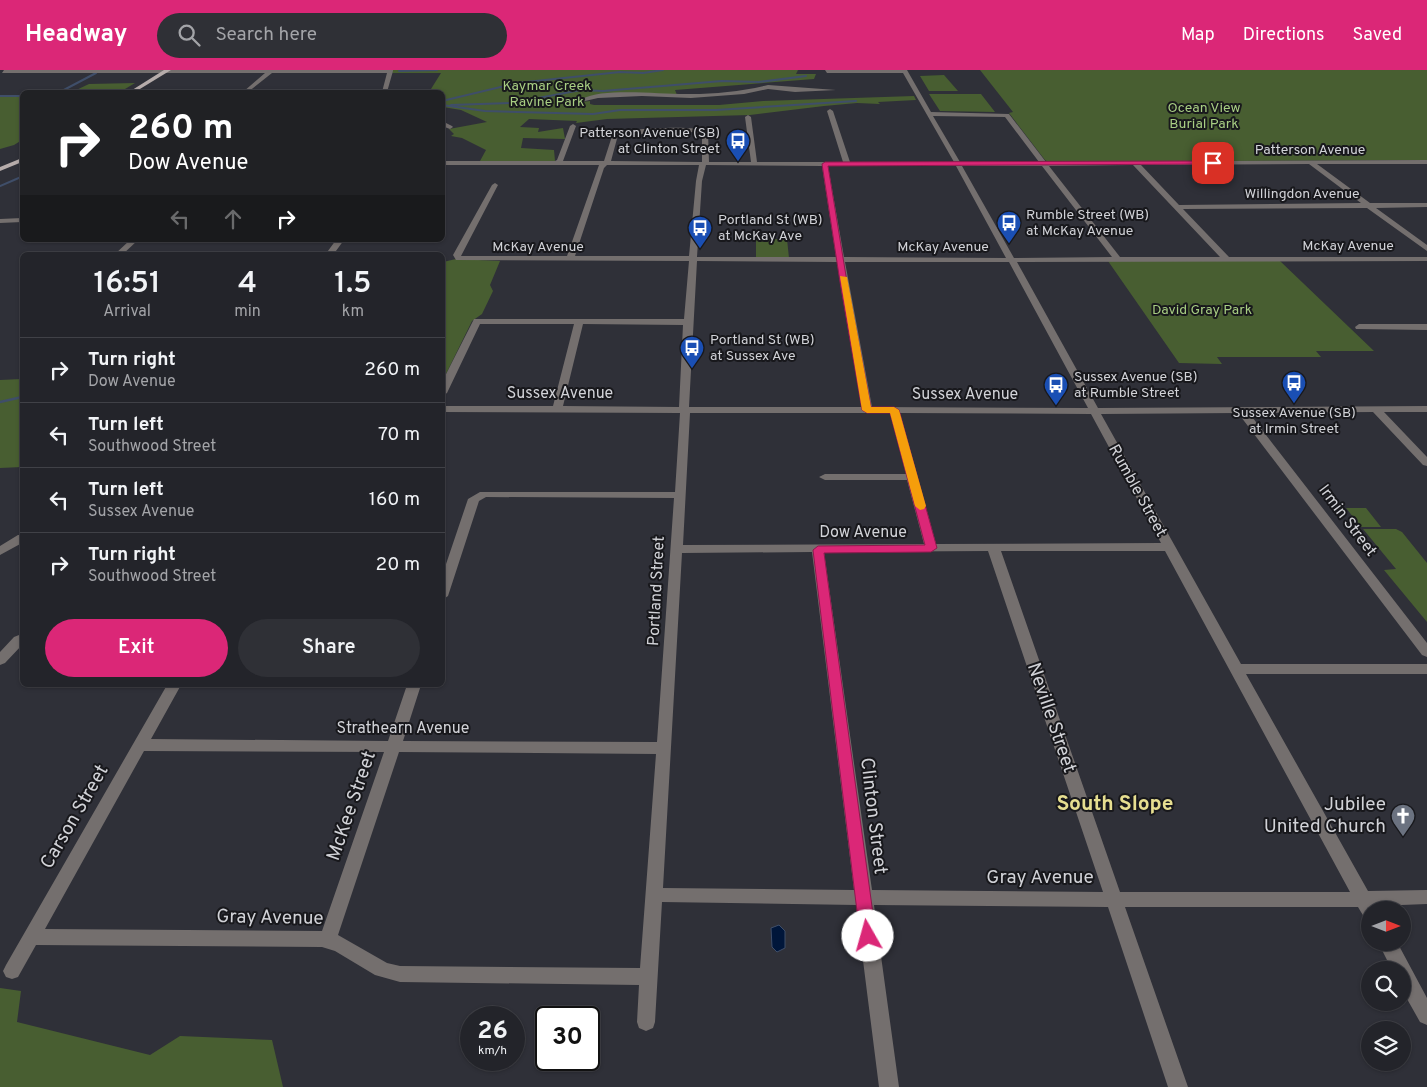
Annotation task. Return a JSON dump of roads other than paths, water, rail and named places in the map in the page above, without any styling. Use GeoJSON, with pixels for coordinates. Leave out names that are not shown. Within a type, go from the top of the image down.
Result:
{"type":"FeatureCollection","features":[{"type":"Feature","properties":{"kind":"main road"},"geometry":{"type":"LineString","coordinates":[[135,90],[162,71]]}},
{"type":"Feature","properties":{"kind":"main road"},"geometry":{"type":"LineString","coordinates":[[0,169],[20,161]]}},
{"type":"Feature","properties":{"kind":"main road"},"geometry":{"type":"LineString","coordinates":[[0,175],[16,167],[15,164]]}},
{"type":"Feature","properties":{"kind":"street"},"geometry":{"type":"LineString","coordinates":[[835,97],[827,71],[904,70]]}},
{"type":"Feature","properties":{"kind":"street","name":"Rumble Street"},"geometry":{"type":"LineString","coordinates":[[904,70],[958,164],[1364,901]]}},
{"type":"Feature","properties":{"kind":"street"},"geometry":{"type":"LineString","coordinates":[[247,90],[271,71]]}},
{"type":"Feature","properties":{"kind":"street"},"geometry":{"type":"LineString","coordinates":[[4,72],[390,71],[385,90]]}},
{"type":"Feature","properties":{"kind":"street"},"geometry":{"type":"LineString","coordinates":[[585,100],[601,96],[642,94],[691,96],[744,92],[768,87],[797,90],[833,90]]}},
{"type":"Feature","properties":{"kind":"street"},"geometry":{"type":"LineString","coordinates":[[830,111],[847,164]]}},
{"type":"Feature","properties":{"kind":"street"},"geometry":{"type":"LineString","coordinates":[[929,114],[1006,114],[1118,260]]}},
{"type":"Feature","properties":{"kind":"street"},"geometry":{"type":"LineString","coordinates":[[748,117],[754,164]]}},
{"type":"Feature","properties":{"kind":"street"},"geometry":{"type":"LineString","coordinates":[[445,125],[450,127]]}},
{"type":"Feature","properties":{"kind":"street"},"geometry":{"type":"LineString","coordinates":[[555,164],[560,161],[573,126]]}},
{"type":"Feature","properties":{"kind":"street","name":"Portland Street"},"geometry":{"type":"LineString","coordinates":[[604,164],[608,160],[614,135],[617,133],[695,130],[706,133],[706,161],[701,167],[699,181],[688,322],[677,549],[646,1022]]}},
{"type":"Feature","properties":{"kind":"street","name":"Patterson Avenue"},"geometry":{"type":"LineString","coordinates":[[445,163],[1046,164],[1427,162]]}},
{"type":"Feature","properties":{"kind":"street"},"geometry":{"type":"LineString","coordinates":[[1135,163],[1226,259]]}},
{"type":"Feature","properties":{"kind":"street"},"geometry":{"type":"LineString","coordinates":[[1311,163],[1427,249]]}},
{"type":"Feature","properties":{"kind":"street"},"geometry":{"type":"LineString","coordinates":[[570,259],[601,167],[604,164]]}},
{"type":"Feature","properties":{"kind":"street"},"geometry":{"type":"LineString","coordinates":[[825,164],[867,410]]}},
{"type":"Feature","properties":{"kind":"street","name":"McKay Avenue"},"geometry":{"type":"LineString","coordinates":[[495,185],[457,254],[459,258],[840,260],[1427,259]]}},
{"type":"Feature","properties":{"kind":"street","name":"Willingdon Avenue"},"geometry":{"type":"LineString","coordinates":[[1177,207],[1427,205]]}},
{"type":"Feature","properties":{"kind":"street"},"geometry":{"type":"LineString","coordinates":[[2,220],[20,220]]}},
{"type":"Feature","properties":{"kind":"street"},"geometry":{"type":"LineString","coordinates":[[121,252],[132,242]]}},
{"type":"Feature","properties":{"kind":"street"},"geometry":{"type":"LineString","coordinates":[[445,387],[477,322],[688,322]]}},
{"type":"Feature","properties":{"kind":"street"},"geometry":{"type":"LineString","coordinates":[[557,409],[579,322]]}},
{"type":"Feature","properties":{"kind":"street"},"geometry":{"type":"LineString","coordinates":[[1359,327],[1427,327]]}},
{"type":"Feature","properties":{"kind":"street","name":"Sussex Avenue"},"geometry":{"type":"LineString","coordinates":[[445,408],[867,410],[1427,409]]}},
{"type":"Feature","properties":{"kind":"street"},"geometry":{"type":"LineString","coordinates":[[1375,409],[1427,463]]}},
{"type":"Feature","properties":{"kind":"street"},"geometry":{"type":"LineString","coordinates":[[894,410],[931,548]]}},
{"type":"Feature","properties":{"kind":"street","name":"Irmin Street"},"geometry":{"type":"LineString","coordinates":[[1241,410],[1427,652]]}},
{"type":"Feature","properties":{"kind":"street"},"geometry":{"type":"LineString","coordinates":[[825,477],[913,477]]}},
{"type":"Feature","properties":{"kind":"street"},"geometry":{"type":"LineString","coordinates":[[445,587],[474,499],[477,496],[484,494],[680,495]]}},
{"type":"Feature","properties":{"kind":"street"},"geometry":{"type":"LineString","coordinates":[[0,551],[20,539]]}},
{"type":"Feature","properties":{"kind":"street","name":"Neville Street"},"geometry":{"type":"LineString","coordinates":[[993,547],[1178,1087]]}},
{"type":"Feature","properties":{"kind":"street","name":"Dow Avenue"},"geometry":{"type":"LineString","coordinates":[[677,549],[1169,548]]}},
{"type":"Feature","properties":{"kind":"street","name":"Clinton Street"},"geometry":{"type":"LineString","coordinates":[[818,550],[889,1087]]}},
{"type":"Feature","properties":{"kind":"street"},"geometry":{"type":"LineString","coordinates":[[0,660],[19,640]]}},
{"type":"Feature","properties":{"kind":"street"},"geometry":{"type":"LineString","coordinates":[[1236,669],[1427,669]]}},
{"type":"Feature","properties":{"kind":"street","name":"Carson Street"},"geometry":{"type":"LineString","coordinates":[[12,971],[173,687]]}},
{"type":"Feature","properties":{"kind":"street","name":"McKee Street"},"geometry":{"type":"LineString","coordinates":[[328,940],[413,687]]}},
{"type":"Feature","properties":{"kind":"street","name":"Strathearn Avenue"},"geometry":{"type":"LineString","coordinates":[[141,744],[665,748]]}},
{"type":"Feature","properties":{"kind":"street","name":"Gray Avenue"},"geometry":{"type":"LineString","coordinates":[[654,895],[863,896],[986,899],[1113,898],[1361,905]]}},
{"type":"Feature","properties":{"kind":"street","name":"Gray Avenue"},"geometry":{"type":"LineString","coordinates":[[1396,901],[1427,897]]}},
{"type":"Feature","properties":{"kind":"street","name":"Gray Avenue"},"geometry":{"type":"LineString","coordinates":[[31,937],[328,940],[341,945],[387,973],[649,978]]}},
{"type":"Feature","properties":{"kind":"street"},"geometry":{"type":"LineString","coordinates":[[1411,987],[1427,1016]]}},
{"type":"Feature","properties":{"kind":"water"},"geometry":{"type":"Polygon","coordinates":[[[779,925],[785,931],[785,948],[777,952],[772,947],[771,928],[779,925]]]}},
{"type":"Feature","properties":{"kind":"waterway"},"geometry":{"type":"LineString","coordinates":[[399,71],[437,70]]}},
{"type":"Feature","properties":{"kind":"waterway"},"geometry":{"type":"LineString","coordinates":[[445,100],[517,83],[620,72],[643,73],[663,70]]}},
{"type":"Feature","properties":{"kind":"waterway"},"geometry":{"type":"LineString","coordinates":[[64,90],[96,73]]}},
{"type":"Feature","properties":{"kind":"waterway"},"geometry":{"type":"LineString","coordinates":[[451,105],[512,103],[581,90],[603,91],[722,81],[759,82],[806,76]]}},
{"type":"Feature","properties":{"kind":"waterway"},"geometry":{"type":"LineString","coordinates":[[0,96],[20,96]]}},
{"type":"Feature","properties":{"kind":"waterway"},"geometry":{"type":"LineString","coordinates":[[445,105],[485,111],[593,114],[620,110],[716,110],[856,101]]}},
{"type":"Feature","properties":{"kind":"waterway"},"geometry":{"type":"LineString","coordinates":[[0,186],[20,177]]}},
{"type":"Feature","properties":{"kind":"waterway"},"geometry":{"type":"LineString","coordinates":[[0,402],[20,397]]}},
{"type":"Feature","properties":{"kind":"place","name":"Patterson Avenue (SB) at Clinton Street"},"geometry":{"type":"Point","coordinates":[738,162]}},
{"type":"Feature","properties":{"kind":"place","name":"Rumble Street (WB) at McKay Avenue"},"geometry":{"type":"Point","coordinates":[1009,244]}},
{"type":"Feature","properties":{"kind":"place","name":"Portland St (WB) at McKay Ave"},"geometry":{"type":"Point","coordinates":[700,249]}},
{"type":"Feature","properties":{"kind":"place","name":"Portland St (WB) at Sussex Ave"},"geometry":{"type":"Point","coordinates":[692,369]}},
{"type":"Feature","properties":{"kind":"place","name":"Sussex Avenue (SB) at Irmin Street"},"geometry":{"type":"Point","coordinates":[1294,404]}},
{"type":"Feature","properties":{"kind":"place","name":"Sussex Avenue (SB) at Rumble Street"},"geometry":{"type":"Point","coordinates":[1056,406]}},
{"type":"Feature","properties":{"kind":"place","name":"Jubilee United Church"},"geometry":{"type":"Point","coordinates":[1403,837]}},
{"type":"Feature","properties":{"kind":"district","name":"South Slope"},"geometry":{"type":"Point","coordinates":[1115,804]}},
{"type":"Feature","properties":{"kind":"park label","name":"Kaymar Creek Ravine Park"},"geometry":{"type":"Point","coordinates":[547,94]}},
{"type":"Feature","properties":{"kind":"park label","name":"Ocean View Burial Park"},"geometry":{"type":"Point","coordinates":[1204,116]}},
{"type":"Feature","properties":{"kind":"park label","name":"David Gray Park"},"geometry":{"type":"Point","coordinates":[1202,310]}}]}
